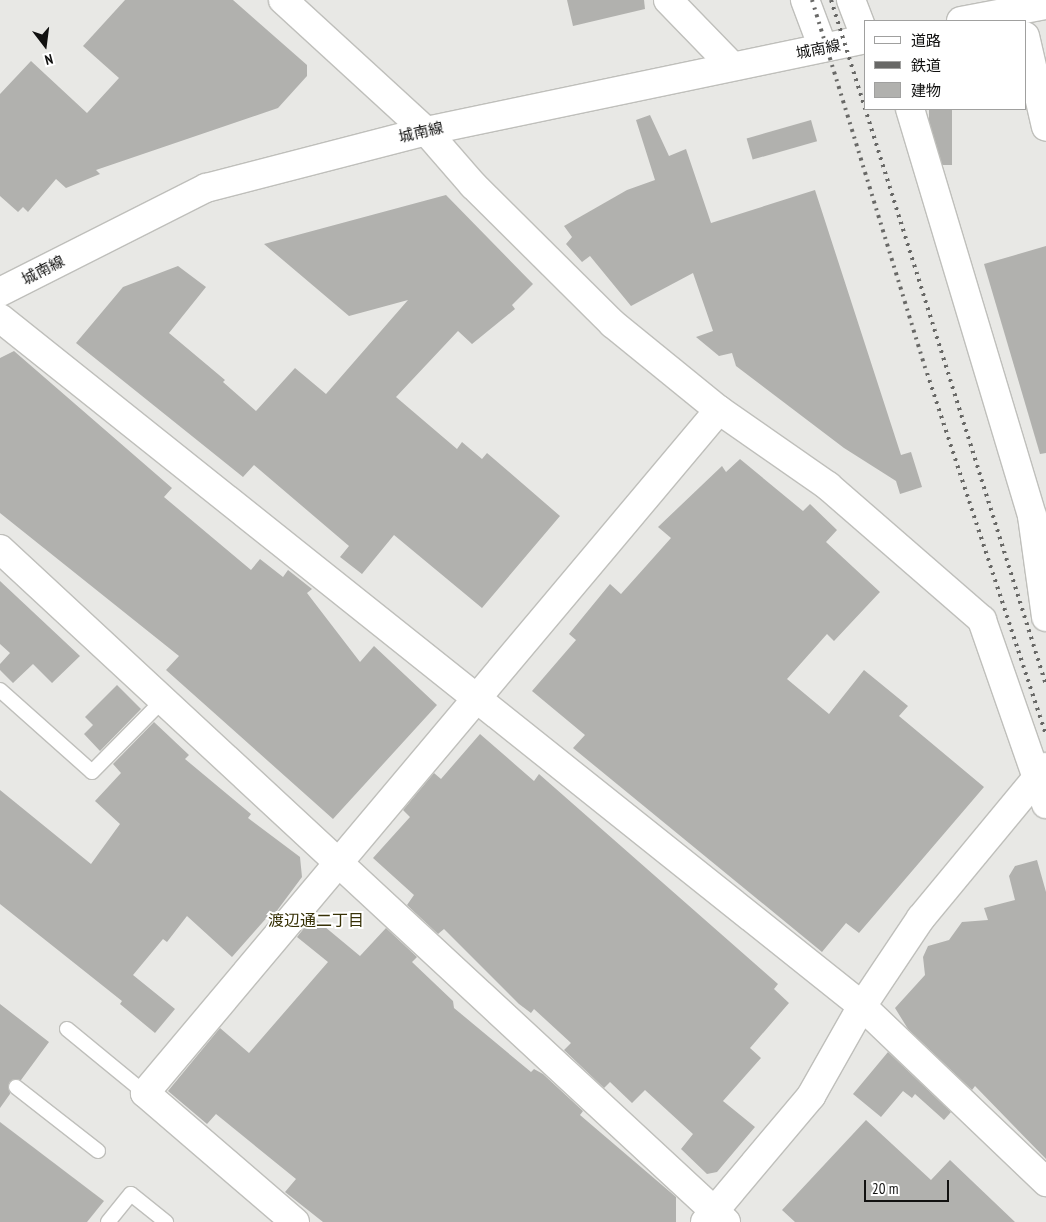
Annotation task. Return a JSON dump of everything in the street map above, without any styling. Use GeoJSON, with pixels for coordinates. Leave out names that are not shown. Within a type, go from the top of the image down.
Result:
{"type":"FeatureCollection","features":[{"type":"Feature","properties":{"kind":"street"},"geometry":{"type":"LineString","coordinates":[[668,0],[732,66]]}},
{"type":"Feature","properties":{"kind":"street"},"geometry":{"type":"LineString","coordinates":[[805,0],[823,48]]}},
{"type":"Feature","properties":{"kind":"street"},"geometry":{"type":"LineString","coordinates":[[851,0],[864,35]]}},
{"type":"Feature","properties":{"kind":"street"},"geometry":{"type":"LineString","coordinates":[[288,2],[426,130],[473,185],[613,324],[719,410],[828,486],[982,620],[1041,773],[1046,804]]}},
{"type":"Feature","properties":{"kind":"street"},"geometry":{"type":"LineString","coordinates":[[968,20],[1029,11]]}},
{"type":"Feature","properties":{"kind":"street","name":"城南線"},"geometry":{"type":"LineString","coordinates":[[0,292],[206,188],[426,130],[864,38]]}},
{"type":"Feature","properties":{"kind":"street"},"geometry":{"type":"LineString","coordinates":[[1026,40],[1046,127]]}},
{"type":"Feature","properties":{"kind":"street"},"geometry":{"type":"LineString","coordinates":[[910,110],[1032,516],[1046,617]]}},
{"type":"Feature","properties":{"kind":"street"},"geometry":{"type":"LineString","coordinates":[[0,318],[475,699],[501,715],[862,1006],[1046,1182]]}},
{"type":"Feature","properties":{"kind":"street"},"geometry":{"type":"LineString","coordinates":[[295,1222],[145,1093],[338,861],[719,410]]}},
{"type":"Feature","properties":{"kind":"street"},"geometry":{"type":"LineString","coordinates":[[0,549],[338,861],[715,1218],[811,1096],[862,1006],[921,918],[1041,773]]}},
{"type":"Feature","properties":{"kind":"lane"},"geometry":{"type":"LineString","coordinates":[[0,690],[92,772],[163,700]]}},
{"type":"Feature","properties":{"kind":"lane"},"geometry":{"type":"LineString","coordinates":[[67,1029],[145,1093]]}},
{"type":"Feature","properties":{"kind":"lane"},"geometry":{"type":"LineString","coordinates":[[16,1087],[98,1151]]}},
{"type":"Feature","properties":{"kind":"lane"},"geometry":{"type":"LineString","coordinates":[[108,1222],[130,1194],[166,1222]]}},
{"type":"Feature","properties":{"kind":"pier"},"geometry":{"type":"Polygon","coordinates":[[[1028,0],[1046,0],[1046,71],[1042,71],[1028,0]]]}},
{"type":"Feature","properties":{"kind":"building"},"geometry":{"type":"Polygon","coordinates":[[[125,0],[233,0],[307,65],[307,76],[278,108],[96,170],[100,174],[66,188],[56,179],[28,212],[23,207],[18,212],[0,196],[0,94],[31,61],[87,113],[119,78],[83,46],[125,0]]]}},
{"type":"Feature","properties":{"kind":"building"},"geometry":{"type":"Polygon","coordinates":[[[567,0],[644,0],[645,9],[573,26],[567,0]]]}},
{"type":"Feature","properties":{"kind":"building"},"geometry":{"type":"Polygon","coordinates":[[[929,110],[952,110],[952,165],[929,165],[929,110]]]}},
{"type":"Feature","properties":{"kind":"building"},"geometry":{"type":"Polygon","coordinates":[[[650,115],[669,156],[686,149],[711,223],[815,190],[901,455],[911,452],[922,487],[900,494],[896,481],[844,448],[736,366],[732,353],[719,356],[696,337],[713,331],[693,273],[631,306],[590,256],[582,262],[566,244],[572,237],[564,226],[627,190],[655,180],[636,120],[650,115]]]}},
{"type":"Feature","properties":{"kind":"building"},"geometry":{"type":"Polygon","coordinates":[[[811,120],[817,141],[753,160],[747,138],[811,120]]]}},
{"type":"Feature","properties":{"kind":"building"},"geometry":{"type":"Polygon","coordinates":[[[446,195],[533,284],[512,305],[515,309],[472,344],[458,331],[396,397],[457,449],[462,442],[482,459],[487,453],[560,516],[482,608],[394,535],[362,574],[340,557],[349,546],[254,465],[243,477],[76,343],[123,287],[178,266],[206,287],[169,333],[225,380],[223,382],[256,411],[295,368],[326,394],[408,300],[349,316],[264,244],[446,195]]]}},
{"type":"Feature","properties":{"kind":"building"},"geometry":{"type":"Polygon","coordinates":[[[1046,246],[1046,453],[1040,454],[984,264],[1046,246]]]}},
{"type":"Feature","properties":{"kind":"building"},"geometry":{"type":"Polygon","coordinates":[[[14,351],[172,488],[164,497],[251,570],[260,559],[283,577],[288,570],[312,589],[307,593],[360,662],[374,646],[437,705],[333,819],[166,670],[179,656],[0,513],[0,358],[14,351]]]}},
{"type":"Feature","properties":{"kind":"building"},"geometry":{"type":"Polygon","coordinates":[[[740,459],[803,511],[810,504],[837,530],[826,542],[880,592],[834,641],[827,634],[787,679],[829,714],[864,670],[908,706],[899,716],[984,787],[859,933],[846,923],[822,952],[573,748],[585,735],[532,691],[576,640],[569,634],[610,584],[621,594],[671,538],[658,527],[722,466],[726,472],[740,459]]]}},
{"type":"Feature","properties":{"kind":"building"},"geometry":{"type":"Polygon","coordinates":[[[0,581],[80,656],[52,683],[33,664],[13,683],[0,670],[0,664],[10,653],[0,644],[0,581]]]}},
{"type":"Feature","properties":{"kind":"building"},"geometry":{"type":"Polygon","coordinates":[[[117,685],[141,709],[100,751],[84,734],[93,725],[85,717],[117,685]]]}},
{"type":"Feature","properties":{"kind":"building"},"geometry":{"type":"Polygon","coordinates":[[[154,722],[189,755],[185,759],[251,814],[248,818],[300,857],[302,877],[273,916],[270,914],[232,957],[187,916],[167,942],[163,939],[133,975],[175,1009],[155,1033],[120,1004],[122,1001],[0,904],[0,790],[91,864],[120,824],[95,801],[121,773],[113,764],[154,722]]]}},
{"type":"Feature","properties":{"kind":"building"},"geometry":{"type":"Polygon","coordinates":[[[480,734],[534,781],[539,774],[778,984],[774,989],[789,1003],[750,1048],[761,1058],[723,1101],[755,1127],[717,1172],[707,1174],[681,1149],[693,1134],[645,1090],[632,1103],[610,1082],[604,1088],[564,1050],[571,1043],[534,1009],[531,1013],[519,1004],[444,929],[438,934],[407,905],[414,895],[373,858],[410,817],[403,810],[434,773],[441,779],[480,734]]]}},
{"type":"Feature","properties":{"kind":"building"},"geometry":{"type":"Polygon","coordinates":[[[1037,860],[1046,892],[1046,1159],[975,1086],[972,1090],[908,1029],[895,1008],[925,975],[923,957],[928,946],[949,940],[962,922],[988,920],[984,908],[1015,900],[1009,876],[1015,866],[1037,860]]]}},
{"type":"Feature","properties":{"kind":"building"},"geometry":{"type":"Polygon","coordinates":[[[313,917],[360,956],[386,928],[417,957],[412,962],[453,1001],[454,1008],[531,1072],[534,1069],[543,1074],[583,1111],[580,1115],[676,1197],[676,1222],[323,1222],[285,1192],[296,1179],[216,1114],[207,1124],[168,1091],[220,1028],[249,1053],[328,962],[297,937],[313,917]]]}},
{"type":"Feature","properties":{"kind":"building"},"geometry":{"type":"Polygon","coordinates":[[[0,1004],[49,1042],[21,1080],[9,1082],[10,1094],[0,1108],[0,1004]]]}},
{"type":"Feature","properties":{"kind":"building"},"geometry":{"type":"Polygon","coordinates":[[[888,1052],[951,1112],[944,1120],[915,1094],[912,1098],[903,1091],[881,1117],[853,1094],[888,1052]]]}},
{"type":"Feature","properties":{"kind":"building"},"geometry":{"type":"Polygon","coordinates":[[[866,1120],[931,1180],[950,1160],[1015,1222],[795,1222],[782,1210],[866,1120]]]}},
{"type":"Feature","properties":{"kind":"building"},"geometry":{"type":"Polygon","coordinates":[[[0,1122],[104,1201],[87,1222],[0,1222],[0,1122]]]}},
{"type":"Feature","properties":{"kind":"railway"},"geometry":{"type":"LineString","coordinates":[[812,0],[927,373],[1046,735]]}},
{"type":"Feature","properties":{"kind":"railway"},"geometry":{"type":"LineString","coordinates":[[831,0],[864,105]]}},
{"type":"Feature","properties":{"kind":"railway"},"geometry":{"type":"LineString","coordinates":[[866,110],[1046,685]]}},
{"type":"Feature","properties":{"kind":"district","name":"渡辺通二丁目"},"geometry":{"type":"Point","coordinates":[316,920]}}]}
